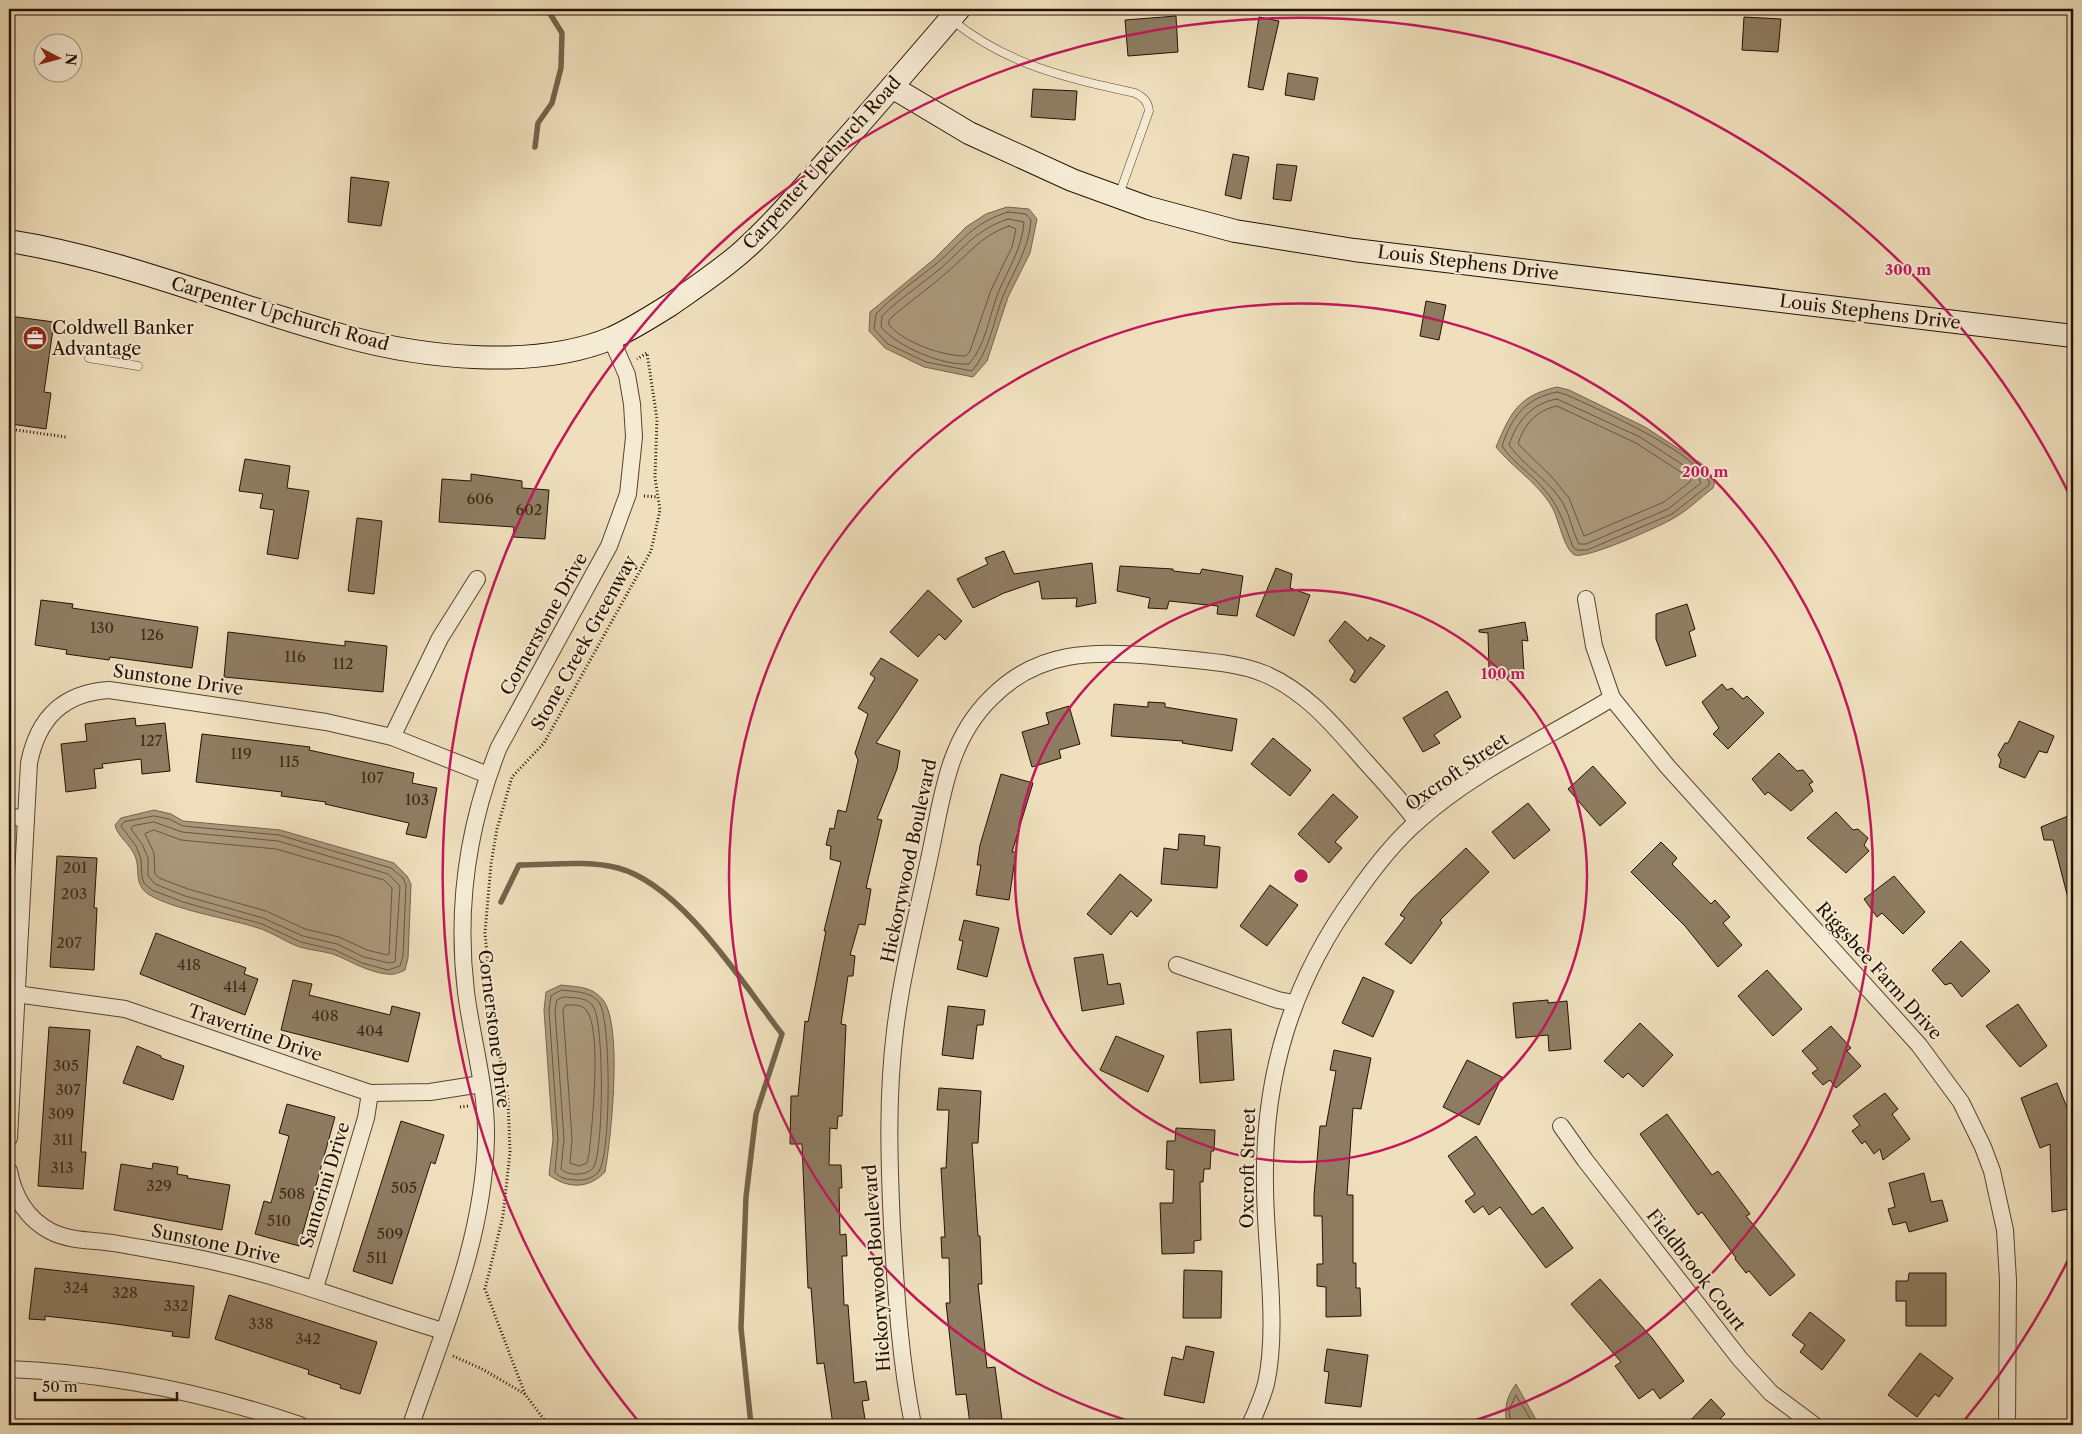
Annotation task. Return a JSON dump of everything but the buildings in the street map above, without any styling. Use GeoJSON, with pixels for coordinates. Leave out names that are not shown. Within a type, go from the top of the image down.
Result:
{"type":"FeatureCollection","features":[{"type":"Feature","properties":{"kind":"street","name":"Carpenter Upchurch Road"},"geometry":{"type":"LineString","coordinates":[[9,241],[107,262],[341,335],[422,352],[464,356],[515,356],[564,351],[611,338],[636,326],[709,279],[746,248],[775,219],[955,14]]}},
{"type":"Feature","properties":{"kind":"street","name":"Louis Stephens Drive"},"geometry":{"type":"LineString","coordinates":[[892,87],[970,133],[1007,152],[1118,198],[1235,231],[1296,242],[2073,336]]}},
{"type":"Feature","properties":{"kind":"street","name":"Cornerstone Drive"},"geometry":{"type":"LineString","coordinates":[[411,1425],[470,1251],[480,1209],[486,1136],[484,1104],[466,993],[462,929],[467,865],[474,828],[488,775],[508,731],[610,546],[628,494],[634,437],[632,404],[627,375],[611,338]]}},
{"type":"Feature","properties":{"kind":"street"},"geometry":{"type":"LineString","coordinates":[[392,737],[440,638],[477,579]]}},
{"type":"Feature","properties":{"kind":"street","name":"Riggsbee Farm Drive"},"geometry":{"type":"LineString","coordinates":[[1586,599],[1594,646],[1612,698],[1674,774],[1919,1045],[1961,1102],[1983,1147],[1992,1171],[2005,1230],[2008,1280],[2007,1425]]}},
{"type":"Feature","properties":{"kind":"street","name":"Hickorywood Boulevard"},"geometry":{"type":"LineString","coordinates":[[913,1425],[901,1353],[894,1272],[890,1122],[894,1035],[903,978],[947,772],[963,733],[977,712],[1010,681],[1029,670],[1068,656],[1104,653],[1131,654],[1244,667],[1286,684],[1307,699],[1335,727],[1417,822]]}},
{"type":"Feature","properties":{"kind":"street","name":"Sunstone Drive"},"geometry":{"type":"LineString","coordinates":[[9,1138],[30,763],[34,743],[44,724],[58,708],[90,691],[129,692],[297,717],[392,737],[488,775]]}},
{"type":"Feature","properties":{"kind":"street","name":"Oxcroft Street"},"geometry":{"type":"LineString","coordinates":[[1250,1425],[1266,1384],[1270,1357],[1270,1311],[1264,1185],[1269,1099],[1278,1054],[1294,1003],[1319,951],[1346,907],[1392,847],[1417,822],[1463,787],[1502,762],[1612,698]]}},
{"type":"Feature","properties":{"kind":"street"},"geometry":{"type":"LineString","coordinates":[[9,817],[26,818]]}},
{"type":"Feature","properties":{"kind":"street"},"geometry":{"type":"LineString","coordinates":[[1177,965],[1278,1000],[1294,1003]]}},
{"type":"Feature","properties":{"kind":"street","name":"Travertine Drive"},"geometry":{"type":"LineString","coordinates":[[16,994],[125,1009],[370,1093],[430,1092],[481,1084]]}},
{"type":"Feature","properties":{"kind":"street","name":"Santorini Drive"},"geometry":{"type":"LineString","coordinates":[[315,1288],[366,1118],[370,1093]]}},
{"type":"Feature","properties":{"kind":"street","name":"Fieldbrook Court"},"geometry":{"type":"LineString","coordinates":[[1561,1126],[1585,1160],[1740,1359],[1772,1393],[1814,1425]]}},
{"type":"Feature","properties":{"kind":"street","name":"Sunstone Drive"},"geometry":{"type":"LineString","coordinates":[[9,1171],[18,1202],[33,1219],[51,1231],[77,1239],[208,1260],[315,1288],[443,1331]]}},
{"type":"Feature","properties":{"kind":"street"},"geometry":{"type":"LineString","coordinates":[[9,1369],[61,1372],[160,1388],[239,1405],[300,1425]]}},
{"type":"Feature","properties":{"kind":"lane"},"geometry":{"type":"LineString","coordinates":[[955,14],[974,38],[1017,61],[1063,76],[1135,93],[1143,97],[1148,103],[1149,111],[1118,198]]}},
{"type":"Feature","properties":{"kind":"lane"},"geometry":{"type":"LineString","coordinates":[[89,358],[138,366]]}},
{"type":"Feature","properties":{"kind":"path","name":"Stone Creek Greenway"},"geometry":{"type":"LineString","coordinates":[[548,1425],[525,1394],[485,1288],[503,1216],[510,1152],[508,1101],[493,1019],[486,943],[491,864],[498,828],[512,777],[544,743],[651,551],[657,532],[660,510],[655,478],[657,419],[647,353]]}},
{"type":"Feature","properties":{"kind":"path"},"geometry":{"type":"LineString","coordinates":[[9,429],[66,437]]}},
{"type":"Feature","properties":{"kind":"path"},"geometry":{"type":"LineString","coordinates":[[449,1354],[482,1369],[525,1394]]}},
{"type":"Feature","properties":{"kind":"water"},"geometry":{"type":"Polygon","coordinates":[[[1007,207],[1029,209],[1037,219],[1030,253],[1008,297],[987,361],[973,377],[924,367],[885,348],[869,331],[870,312],[933,260],[966,227],[986,214],[1007,207]]]}},
{"type":"Feature","properties":{"kind":"water"},"geometry":{"type":"Polygon","coordinates":[[[1557,387],[1569,390],[1645,427],[1705,466],[1715,481],[1713,488],[1667,522],[1608,547],[1582,555],[1575,555],[1565,542],[1549,502],[1496,447],[1506,424],[1518,407],[1533,395],[1557,387]]]}},
{"type":"Feature","properties":{"kind":"water"},"geometry":{"type":"Polygon","coordinates":[[[154,810],[171,814],[183,821],[280,830],[394,863],[407,876],[411,884],[408,958],[405,970],[392,974],[373,971],[333,954],[300,947],[246,924],[172,905],[148,894],[140,886],[135,856],[118,833],[115,825],[121,818],[154,810]]]}},
{"type":"Feature","properties":{"kind":"water"},"geometry":{"type":"Polygon","coordinates":[[[561,985],[584,988],[599,995],[609,1013],[613,1033],[614,1083],[605,1172],[592,1182],[578,1185],[564,1183],[549,1175],[553,1139],[544,1010],[546,992],[561,985]]]}},
{"type":"Feature","properties":{"kind":"water"},"geometry":{"type":"Polygon","coordinates":[[[1516,1384],[1539,1425],[1507,1425],[1507,1403],[1516,1384]]]}},
{"type":"Feature","properties":{"kind":"waterway"},"geometry":{"type":"LineString","coordinates":[[535,147],[538,123],[552,103],[561,68],[562,33],[547,9]]}},
{"type":"Feature","properties":{"kind":"waterway"},"geometry":{"type":"LineString","coordinates":[[501,902],[519,865],[594,864],[618,868],[642,878],[665,894],[688,915],[730,964],[782,1034],[756,1114],[746,1197],[741,1328],[751,1425]]}},
{"type":"Feature","properties":{"kind":"place","name":"Coldwell Banker Advantage"},"geometry":{"type":"Point","coordinates":[35,338]}}]}
